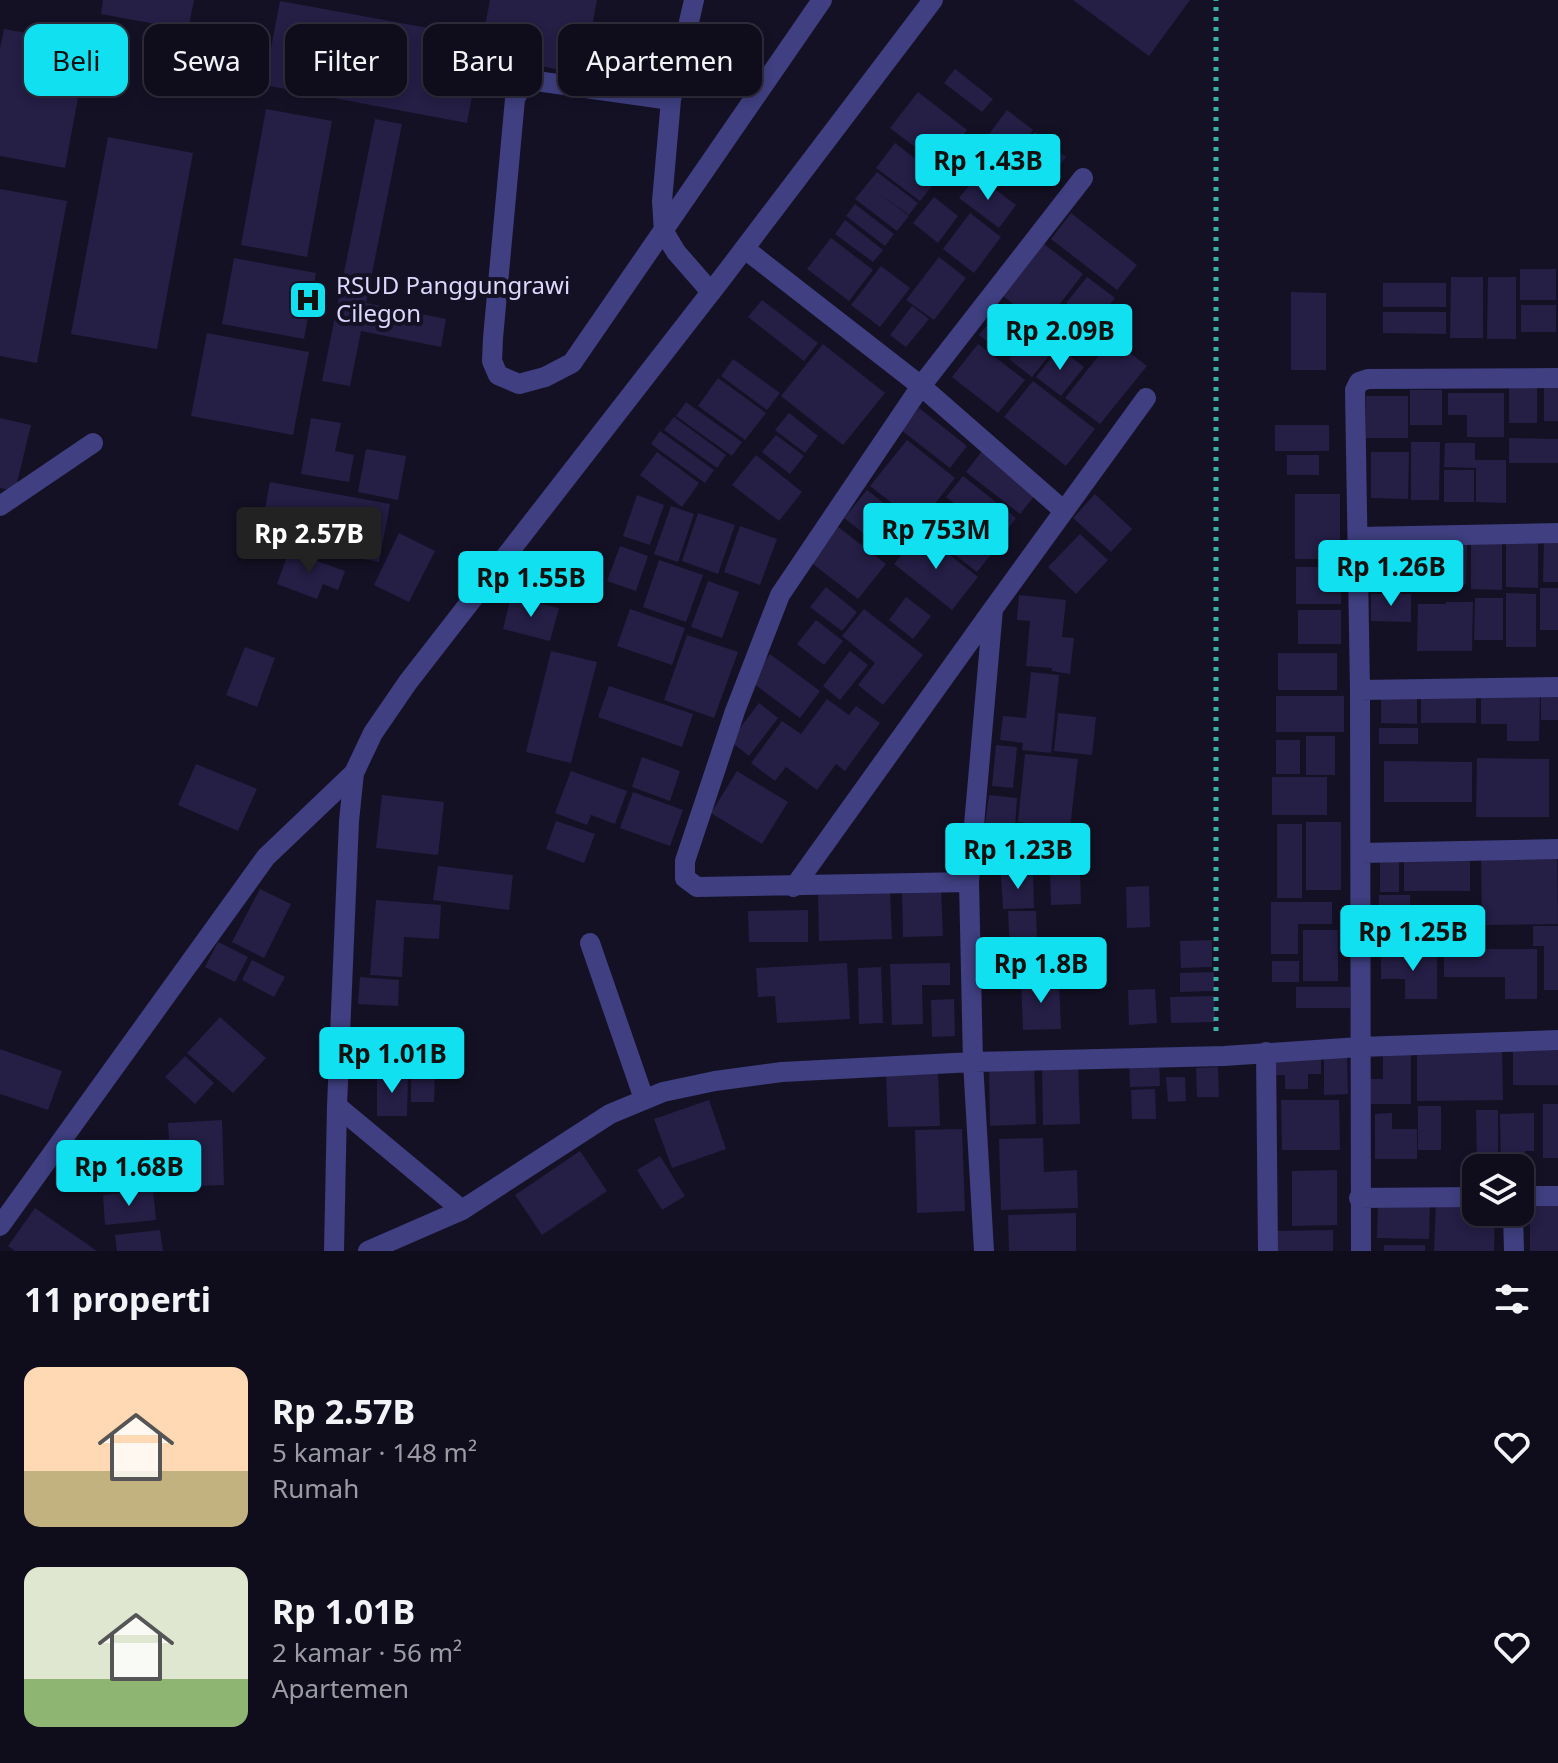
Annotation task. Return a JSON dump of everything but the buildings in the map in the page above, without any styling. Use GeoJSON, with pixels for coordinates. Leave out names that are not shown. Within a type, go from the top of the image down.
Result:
{"type":"FeatureCollection","features":[{"type":"Feature","properties":{"kind":"street"},"geometry":{"type":"LineString","coordinates":[[694,0],[671,100],[662,201],[664,232],[676,252],[711,292]]}},
{"type":"Feature","properties":{"kind":"street"},"geometry":{"type":"LineString","coordinates":[[671,100],[529,80],[521,87],[515,99],[510,143],[493,338],[492,361],[498,375],[519,384],[545,377],[572,363],[822,0]]}},
{"type":"Feature","properties":{"kind":"street"},"geometry":{"type":"LineString","coordinates":[[334,1251],[349,821],[354,773],[373,733],[408,682],[745,249],[933,0]]}},
{"type":"Feature","properties":{"kind":"street"},"geometry":{"type":"LineString","coordinates":[[969,882],[697,887],[685,878],[685,861],[735,711],[780,595],[921,386],[1083,178]]}},
{"type":"Feature","properties":{"kind":"street"},"geometry":{"type":"LineString","coordinates":[[745,249],[921,386],[1063,510]]}},
{"type":"Feature","properties":{"kind":"street"},"geometry":{"type":"LineString","coordinates":[[1361,1251],[1359,537],[1355,390],[1359,382],[1368,379],[1558,378]]}},
{"type":"Feature","properties":{"kind":"street"},"geometry":{"type":"LineString","coordinates":[[794,887],[1146,398]]}},
{"type":"Feature","properties":{"kind":"street"},"geometry":{"type":"LineString","coordinates":[[0,506],[93,443]]}},
{"type":"Feature","properties":{"kind":"street"},"geometry":{"type":"LineString","coordinates":[[1359,537],[1558,533]]}},
{"type":"Feature","properties":{"kind":"street"},"geometry":{"type":"LineString","coordinates":[[984,1251],[973,1062],[969,882],[993,609]]}},
{"type":"Feature","properties":{"kind":"street"},"geometry":{"type":"LineString","coordinates":[[1360,690],[1558,687]]}},
{"type":"Feature","properties":{"kind":"street"},"geometry":{"type":"LineString","coordinates":[[0,1226],[266,857],[354,773]]}},
{"type":"Feature","properties":{"kind":"street"},"geometry":{"type":"LineString","coordinates":[[1361,853],[1558,849]]}},
{"type":"Feature","properties":{"kind":"street"},"geometry":{"type":"LineString","coordinates":[[590,943],[644,1099]]}},
{"type":"Feature","properties":{"kind":"street"},"geometry":{"type":"LineString","coordinates":[[368,1251],[462,1210],[610,1114],[663,1092],[715,1081],[782,1072],[973,1062],[1220,1056],[1558,1040]]}},
{"type":"Feature","properties":{"kind":"street"},"geometry":{"type":"LineString","coordinates":[[1260,1053],[1268,1251]]}},
{"type":"Feature","properties":{"kind":"street"},"geometry":{"type":"LineString","coordinates":[[337,1106],[462,1210]]}},
{"type":"Feature","properties":{"kind":"street"},"geometry":{"type":"LineString","coordinates":[[1534,1196],[1558,1196]]}},
{"type":"Feature","properties":{"kind":"street"},"geometry":{"type":"LineString","coordinates":[[1359,1198],[1462,1197]]}},
{"type":"Feature","properties":{"kind":"street"},"geometry":{"type":"LineString","coordinates":[[1513,1226],[1514,1251]]}},
{"type":"Feature","properties":{"kind":"path"},"geometry":{"type":"LineString","coordinates":[[1216,0],[1220,1056]]}},
{"type":"Feature","properties":{"kind":"place","name":"RSUD Panggungrawi Cilegon"},"geometry":{"type":"Point","coordinates":[308,300]}}]}
